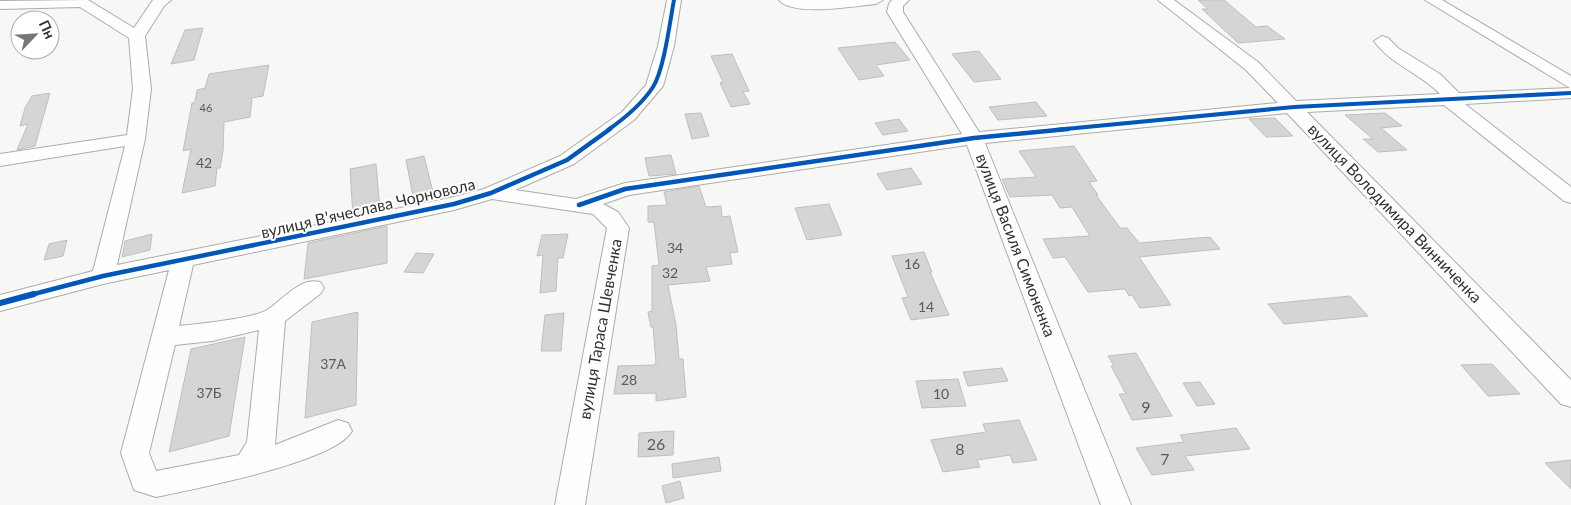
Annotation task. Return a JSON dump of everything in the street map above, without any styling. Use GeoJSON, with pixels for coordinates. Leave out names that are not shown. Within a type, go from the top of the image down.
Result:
{"type":"FeatureCollection","features":[{"type":"Feature","properties":{"kind":"street"},"geometry":{"type":"LineString","coordinates":[[104,276],[136,139],[142,89],[137,36],[158,3],[164,0]]}},
{"type":"Feature","properties":{"kind":"street","name":"вулиця Вʼячеслава Чорновола"},"geometry":{"type":"LineString","coordinates":[[0,303],[104,276],[454,204],[491,193],[567,160],[628,116],[654,86],[666,46],[674,0]]}},
{"type":"Feature","properties":{"kind":"street"},"geometry":{"type":"LineString","coordinates":[[786,0],[799,5],[876,0]]}},
{"type":"Feature","properties":{"kind":"street","name":"вулиця Василя Симоненка"},"geometry":{"type":"LineString","coordinates":[[902,0],[896,4],[895,12],[974,138],[1116,505]]}},
{"type":"Feature","properties":{"kind":"street","name":"вулиця Володимира Винниченка"},"geometry":{"type":"LineString","coordinates":[[1165,0],[1252,66],[1294,107],[1571,397]]}},
{"type":"Feature","properties":{"kind":"street"},"geometry":{"type":"LineString","coordinates":[[1432,0],[1571,83]]}},
{"type":"Feature","properties":{"kind":"street"},"geometry":{"type":"LineString","coordinates":[[0,5],[83,3],[137,36]]}},
{"type":"Feature","properties":{"kind":"street"},"geometry":{"type":"LineString","coordinates":[[1382,41],[1392,51],[1434,78],[1451,98],[1571,197]]}},
{"type":"Feature","properties":{"kind":"street"},"geometry":{"type":"LineString","coordinates":[[579,205],[625,189],[974,138],[1294,107],[1571,93]]}},
{"type":"Feature","properties":{"kind":"street"},"geometry":{"type":"LineString","coordinates":[[0,160],[136,139]]}},
{"type":"Feature","properties":{"kind":"street","name":"вулиця Тараса Шевченка"},"geometry":{"type":"LineString","coordinates":[[491,193],[598,209],[610,217],[618,228],[570,505]]}},
{"type":"Feature","properties":{"kind":"street"},"geometry":{"type":"LineString","coordinates":[[183,261],[135,452],[144,481],[156,484],[248,465],[294,451],[338,431]]}},
{"type":"Feature","properties":{"kind":"street"},"geometry":{"type":"LineString","coordinates":[[163,337],[212,332],[273,318],[312,288]]}},
{"type":"Feature","properties":{"kind":"street"},"geometry":{"type":"LineString","coordinates":[[248,465],[261,444],[273,318]]}},
{"type":"Feature","properties":{"kind":"building"},"geometry":{"type":"Polygon","coordinates":[[[1198,0],[1224,0],[1256,27],[1267,26],[1285,39],[1238,43],[1202,9],[1208,9],[1198,0]]]}},
{"type":"Feature","properties":{"kind":"building"},"geometry":{"type":"Polygon","coordinates":[[[203,28],[194,60],[171,64],[185,30],[203,28]]]}},
{"type":"Feature","properties":{"kind":"building"},"geometry":{"type":"Polygon","coordinates":[[[895,42],[910,60],[876,65],[884,76],[859,80],[838,48],[895,42]]]}},
{"type":"Feature","properties":{"kind":"building"},"geometry":{"type":"Polygon","coordinates":[[[979,51],[1001,79],[974,82],[952,54],[979,51]]]}},
{"type":"Feature","properties":{"kind":"building"},"geometry":{"type":"Polygon","coordinates":[[[732,54],[749,91],[743,92],[750,104],[731,107],[720,83],[723,82],[711,56],[732,54]]]}},
{"type":"Feature","properties":{"kind":"building"},"geometry":{"type":"Polygon","coordinates":[[[269,65],[263,96],[252,98],[250,117],[224,122],[223,151],[220,168],[217,168],[215,186],[182,193],[191,149],[183,151],[192,103],[195,102],[197,90],[205,88],[209,74],[269,65]]]}},
{"type":"Feature","properties":{"kind":"building"},"geometry":{"type":"Polygon","coordinates":[[[50,93],[35,146],[17,150],[28,124],[20,126],[25,108],[32,96],[50,93]]]}},
{"type":"Feature","properties":{"kind":"building"},"geometry":{"type":"Polygon","coordinates":[[[1036,102],[1047,116],[998,120],[989,107],[1036,102]]]}},
{"type":"Feature","properties":{"kind":"building"},"geometry":{"type":"Polygon","coordinates":[[[701,113],[709,136],[692,139],[685,114],[701,113]]]}},
{"type":"Feature","properties":{"kind":"building"},"geometry":{"type":"Polygon","coordinates":[[[1385,113],[1402,126],[1381,128],[1407,150],[1378,152],[1363,139],[1373,139],[1345,115],[1385,113]]]}},
{"type":"Feature","properties":{"kind":"building"},"geometry":{"type":"Polygon","coordinates":[[[1275,118],[1293,136],[1266,137],[1249,119],[1275,118]]]}},
{"type":"Feature","properties":{"kind":"building"},"geometry":{"type":"Polygon","coordinates":[[[899,119],[908,131],[883,135],[875,123],[899,119]]]}},
{"type":"Feature","properties":{"kind":"building"},"geometry":{"type":"Polygon","coordinates":[[[1074,146],[1097,181],[1089,182],[1098,195],[1096,195],[1120,228],[1127,228],[1139,243],[1210,237],[1220,249],[1139,257],[1171,305],[1140,308],[1132,295],[1129,296],[1125,289],[1088,292],[1065,257],[1053,258],[1043,239],[1090,236],[1072,207],[1060,208],[1052,195],[1010,197],[1002,179],[1036,177],[1019,151],[1074,146]]]}},
{"type":"Feature","properties":{"kind":"building"},"geometry":{"type":"Polygon","coordinates":[[[671,155],[676,174],[649,176],[645,158],[671,155]]]}},
{"type":"Feature","properties":{"kind":"building"},"geometry":{"type":"Polygon","coordinates":[[[424,156],[433,192],[413,196],[406,160],[424,156]]]}},
{"type":"Feature","properties":{"kind":"building"},"geometry":{"type":"Polygon","coordinates":[[[376,164],[380,210],[353,216],[350,169],[376,164]]]}},
{"type":"Feature","properties":{"kind":"building"},"geometry":{"type":"Polygon","coordinates":[[[911,168],[922,184],[887,190],[877,174],[911,168]]]}},
{"type":"Feature","properties":{"kind":"building"},"geometry":{"type":"Polygon","coordinates":[[[699,186],[706,207],[721,206],[722,217],[730,216],[738,252],[730,253],[732,264],[706,267],[710,281],[668,285],[676,325],[679,359],[683,359],[686,397],[656,401],[656,393],[614,394],[618,366],[655,365],[656,362],[653,327],[651,327],[648,312],[652,311],[652,266],[659,265],[654,222],[648,222],[648,206],[667,205],[664,192],[699,186]]]}},
{"type":"Feature","properties":{"kind":"building"},"geometry":{"type":"Polygon","coordinates":[[[829,204],[842,235],[807,240],[795,208],[829,204]]]}},
{"type":"Feature","properties":{"kind":"building"},"geometry":{"type":"Polygon","coordinates":[[[387,226],[387,263],[304,279],[308,243],[387,226]]]}},
{"type":"Feature","properties":{"kind":"building"},"geometry":{"type":"Polygon","coordinates":[[[152,234],[150,250],[122,257],[125,241],[152,234]]]}},
{"type":"Feature","properties":{"kind":"building"},"geometry":{"type":"Polygon","coordinates":[[[568,234],[563,258],[558,258],[556,291],[540,293],[543,255],[537,256],[542,235],[568,234]]]}},
{"type":"Feature","properties":{"kind":"building"},"geometry":{"type":"Polygon","coordinates":[[[67,240],[63,256],[44,260],[49,244],[67,240]]]}},
{"type":"Feature","properties":{"kind":"building"},"geometry":{"type":"Polygon","coordinates":[[[924,252],[932,272],[930,272],[949,315],[911,320],[902,298],[908,297],[892,256],[924,252]]]}},
{"type":"Feature","properties":{"kind":"building"},"geometry":{"type":"Polygon","coordinates":[[[416,253],[434,254],[423,273],[404,272],[416,253]]]}},
{"type":"Feature","properties":{"kind":"building"},"geometry":{"type":"Polygon","coordinates":[[[1350,296],[1368,316],[1284,324],[1268,304],[1350,296]]]}},
{"type":"Feature","properties":{"kind":"building"},"geometry":{"type":"Polygon","coordinates":[[[358,312],[356,405],[305,418],[312,322],[358,312]]]}},
{"type":"Feature","properties":{"kind":"building"},"geometry":{"type":"Polygon","coordinates":[[[564,313],[561,351],[541,351],[545,315],[564,313]]]}},
{"type":"Feature","properties":{"kind":"building"},"geometry":{"type":"Polygon","coordinates":[[[245,337],[229,436],[169,452],[191,349],[245,337]]]}},
{"type":"Feature","properties":{"kind":"building"},"geometry":{"type":"Polygon","coordinates":[[[1136,353],[1172,416],[1132,420],[1119,394],[1126,394],[1111,366],[1114,366],[1108,356],[1136,353]]]}},
{"type":"Feature","properties":{"kind":"building"},"geometry":{"type":"Polygon","coordinates":[[[1492,364],[1520,394],[1488,396],[1461,365],[1492,364]]]}},
{"type":"Feature","properties":{"kind":"building"},"geometry":{"type":"Polygon","coordinates":[[[1002,368],[1008,381],[968,386],[963,372],[1002,368]]]}},
{"type":"Feature","properties":{"kind":"building"},"geometry":{"type":"Polygon","coordinates":[[[958,379],[966,406],[922,408],[916,381],[958,379]]]}},
{"type":"Feature","properties":{"kind":"building"},"geometry":{"type":"Polygon","coordinates":[[[1200,382],[1215,404],[1197,406],[1183,383],[1200,382]]]}},
{"type":"Feature","properties":{"kind":"building"},"geometry":{"type":"Polygon","coordinates":[[[1019,420],[1037,460],[1013,463],[1010,455],[977,460],[980,467],[943,472],[931,440],[986,432],[983,424],[1019,420]]]}},
{"type":"Feature","properties":{"kind":"building"},"geometry":{"type":"Polygon","coordinates":[[[1236,428],[1250,449],[1185,456],[1194,470],[1152,475],[1136,448],[1184,442],[1180,435],[1236,428]]]}},
{"type":"Feature","properties":{"kind":"building"},"geometry":{"type":"Polygon","coordinates":[[[674,431],[673,455],[638,457],[639,433],[674,431]]]}},
{"type":"Feature","properties":{"kind":"building"},"geometry":{"type":"Polygon","coordinates":[[[719,457],[721,471],[673,478],[672,464],[719,457]]]}},
{"type":"Feature","properties":{"kind":"building"},"geometry":{"type":"Polygon","coordinates":[[[1571,460],[1571,489],[1545,463],[1571,460]]]}},
{"type":"Feature","properties":{"kind":"building"},"geometry":{"type":"Polygon","coordinates":[[[680,481],[684,498],[666,503],[662,486],[680,481]]]}},
{"type":"Feature","properties":{"kind":"cycle path"},"geometry":{"type":"LineString","coordinates":[[0,303],[103,276],[454,204],[491,193],[567,160],[628,116],[654,86],[666,46],[674,0]]}},
{"type":"Feature","properties":{"kind":"cycle path"},"geometry":{"type":"LineString","coordinates":[[579,205],[625,189],[974,138],[1294,107],[1571,93]]}}]}
